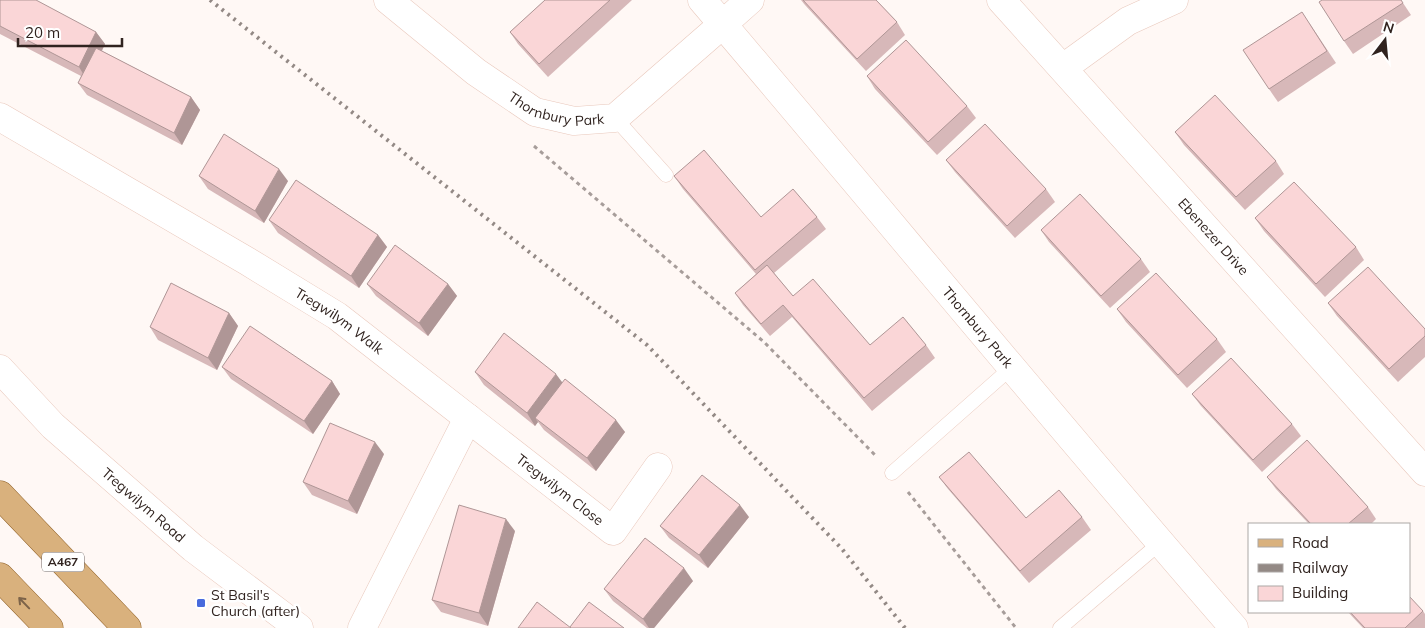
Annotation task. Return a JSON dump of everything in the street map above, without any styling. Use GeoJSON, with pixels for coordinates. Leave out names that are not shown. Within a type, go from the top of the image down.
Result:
{"type":"FeatureCollection","features":[{"type":"Feature","properties":{"kind":"main road"},"geometry":{"type":"LineString","coordinates":[[0,480],[122,623]]}},
{"type":"Feature","properties":{"kind":"main road","name":"A467"},"geometry":{"type":"LineString","coordinates":[[0,495],[122,623]]}},
{"type":"Feature","properties":{"kind":"main road"},"geometry":{"type":"LineString","coordinates":[[0,577],[49,628]]}},
{"type":"Feature","properties":{"kind":"street","name":"Thornbury Park"},"geometry":{"type":"LineString","coordinates":[[388,0],[476,72],[535,112],[574,121],[615,118],[750,0]]}},
{"type":"Feature","properties":{"kind":"street","name":"Thornbury Park"},"geometry":{"type":"LineString","coordinates":[[702,0],[1011,368],[1234,628]]}},
{"type":"Feature","properties":{"kind":"street","name":"Ebenezer Drive"},"geometry":{"type":"LineString","coordinates":[[1001,0],[1419,454]]}},
{"type":"Feature","properties":{"kind":"street"},"geometry":{"type":"LineString","coordinates":[[1063,68],[1128,21],[1174,0]]}},
{"type":"Feature","properties":{"kind":"street","name":"Tregwilym Walk"},"geometry":{"type":"LineString","coordinates":[[0,117],[247,261],[337,316],[468,418]]}},
{"type":"Feature","properties":{"kind":"street","name":"Tregwilym Road"},"geometry":{"type":"LineString","coordinates":[[0,369],[53,426],[192,548],[299,628]]}},
{"type":"Feature","properties":{"kind":"street"},"geometry":{"type":"LineString","coordinates":[[362,628],[468,418]]}},
{"type":"Feature","properties":{"kind":"street","name":"Tregwilym Close"},"geometry":{"type":"LineString","coordinates":[[468,418],[613,531],[658,467]]}},
{"type":"Feature","properties":{"kind":"lane"},"geometry":{"type":"LineString","coordinates":[[615,118],[666,175]]}},
{"type":"Feature","properties":{"kind":"lane"},"geometry":{"type":"LineString","coordinates":[[892,473],[1011,368]]}},
{"type":"Feature","properties":{"kind":"lane"},"geometry":{"type":"LineString","coordinates":[[1060,628],[1160,543]]}},
{"type":"Feature","properties":{"kind":"path"},"geometry":{"type":"LineString","coordinates":[[533,145],[764,342],[892,473],[1016,628]]}},
{"type":"Feature","properties":{"kind":"building"},"geometry":{"type":"Polygon","coordinates":[[[0,0],[36,0],[96,32],[79,67],[0,26],[0,0]]]}},
{"type":"Feature","properties":{"kind":"building"},"geometry":{"type":"Polygon","coordinates":[[[545,0],[610,0],[539,64],[510,32],[545,0]]]}},
{"type":"Feature","properties":{"kind":"building"},"geometry":{"type":"Polygon","coordinates":[[[803,0],[876,0],[897,22],[857,59],[803,0]]]}},
{"type":"Feature","properties":{"kind":"building"},"geometry":{"type":"Polygon","coordinates":[[[1322,0],[1401,0],[1403,3],[1344,41],[1319,2],[1322,0]]]}},
{"type":"Feature","properties":{"kind":"building"},"geometry":{"type":"Polygon","coordinates":[[[1302,12],[1327,51],[1269,89],[1243,50],[1302,12]]]}},
{"type":"Feature","properties":{"kind":"building"},"geometry":{"type":"Polygon","coordinates":[[[906,40],[967,106],[928,142],[867,76],[906,40]]]}},
{"type":"Feature","properties":{"kind":"building"},"geometry":{"type":"Polygon","coordinates":[[[96,48],[191,97],[174,133],[78,83],[96,48]]]}},
{"type":"Feature","properties":{"kind":"building"},"geometry":{"type":"Polygon","coordinates":[[[1215,95],[1276,161],[1236,197],[1175,132],[1215,95]]]}},
{"type":"Feature","properties":{"kind":"building"},"geometry":{"type":"Polygon","coordinates":[[[985,124],[1046,189],[1007,226],[946,160],[985,124]]]}},
{"type":"Feature","properties":{"kind":"building"},"geometry":{"type":"Polygon","coordinates":[[[224,134],[279,169],[255,211],[199,176],[224,134]]]}},
{"type":"Feature","properties":{"kind":"building"},"geometry":{"type":"Polygon","coordinates":[[[704,150],[761,217],[793,189],[817,217],[755,270],[674,176],[704,150]]]}},
{"type":"Feature","properties":{"kind":"building"},"geometry":{"type":"Polygon","coordinates":[[[296,180],[378,235],[351,276],[269,220],[296,180]]]}},
{"type":"Feature","properties":{"kind":"building"},"geometry":{"type":"Polygon","coordinates":[[[1294,182],[1356,247],[1316,284],[1255,218],[1294,182]]]}},
{"type":"Feature","properties":{"kind":"building"},"geometry":{"type":"Polygon","coordinates":[[[1080,194],[1141,259],[1101,296],[1041,230],[1080,194]]]}},
{"type":"Feature","properties":{"kind":"building"},"geometry":{"type":"Polygon","coordinates":[[[395,245],[448,284],[419,323],[367,284],[395,245]]]}},
{"type":"Feature","properties":{"kind":"building"},"geometry":{"type":"Polygon","coordinates":[[[767,265],[793,296],[813,279],[870,345],[903,317],[926,345],[864,398],[783,305],[761,324],[735,293],[767,265]]]}},
{"type":"Feature","properties":{"kind":"building"},"geometry":{"type":"Polygon","coordinates":[[[1368,267],[1425,329],[1425,336],[1389,369],[1328,303],[1368,267]]]}},
{"type":"Feature","properties":{"kind":"building"},"geometry":{"type":"Polygon","coordinates":[[[1156,273],[1217,339],[1178,375],[1117,309],[1156,273]]]}},
{"type":"Feature","properties":{"kind":"building"},"geometry":{"type":"Polygon","coordinates":[[[171,283],[229,313],[208,358],[150,327],[171,283]]]}},
{"type":"Feature","properties":{"kind":"building"},"geometry":{"type":"Polygon","coordinates":[[[250,326],[332,381],[304,421],[222,367],[250,326]]]}},
{"type":"Feature","properties":{"kind":"building"},"geometry":{"type":"Polygon","coordinates":[[[504,333],[556,374],[527,413],[475,372],[504,333]]]}},
{"type":"Feature","properties":{"kind":"building"},"geometry":{"type":"Polygon","coordinates":[[[1231,358],[1292,424],[1253,460],[1192,394],[1231,358]]]}},
{"type":"Feature","properties":{"kind":"building"},"geometry":{"type":"Polygon","coordinates":[[[565,379],[616,420],[587,458],[535,418],[565,379]]]}},
{"type":"Feature","properties":{"kind":"building"},"geometry":{"type":"Polygon","coordinates":[[[330,423],[375,442],[348,501],[303,482],[330,423]]]}},
{"type":"Feature","properties":{"kind":"building"},"geometry":{"type":"Polygon","coordinates":[[[1307,440],[1368,507],[1349,523],[1310,523],[1267,477],[1307,440]]]}},
{"type":"Feature","properties":{"kind":"building"},"geometry":{"type":"Polygon","coordinates":[[[969,452],[1026,518],[1059,490],[1082,517],[1020,571],[939,477],[969,452]]]}},
{"type":"Feature","properties":{"kind":"building"},"geometry":{"type":"Polygon","coordinates":[[[702,475],[740,505],[699,555],[660,526],[702,475]]]}},
{"type":"Feature","properties":{"kind":"building"},"geometry":{"type":"Polygon","coordinates":[[[459,505],[506,519],[479,613],[432,600],[459,505]]]}},
{"type":"Feature","properties":{"kind":"building"},"geometry":{"type":"Polygon","coordinates":[[[645,538],[684,568],[643,619],[604,589],[645,538]]]}},
{"type":"Feature","properties":{"kind":"building"},"geometry":{"type":"Polygon","coordinates":[[[1410,597],[1423,611],[1405,628],[1365,628],[1351,613],[1410,613],[1410,597]]]}},
{"type":"Feature","properties":{"kind":"building"},"geometry":{"type":"Polygon","coordinates":[[[537,602],[571,628],[518,628],[537,602]]]}},
{"type":"Feature","properties":{"kind":"building"},"geometry":{"type":"Polygon","coordinates":[[[589,602],[624,628],[571,628],[589,602]]]}},
{"type":"Feature","properties":{"kind":"railway"},"geometry":{"type":"LineString","coordinates":[[210,0],[647,345],[842,549],[905,628]]}},
{"type":"Feature","properties":{"kind":"place","name":"St Basil's Church (after)"},"geometry":{"type":"Point","coordinates":[201,603]}}]}
